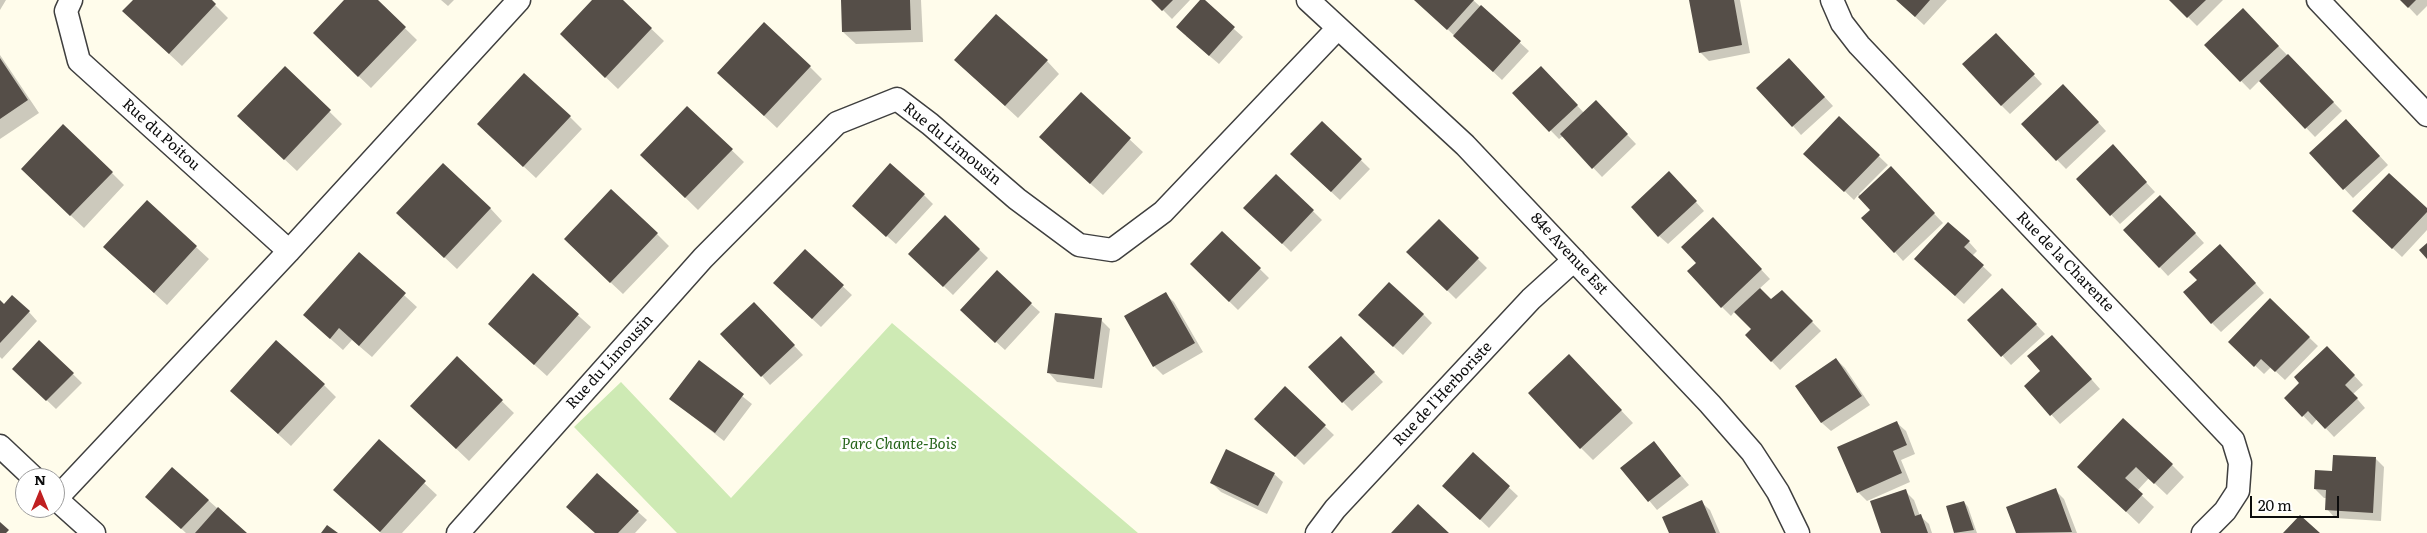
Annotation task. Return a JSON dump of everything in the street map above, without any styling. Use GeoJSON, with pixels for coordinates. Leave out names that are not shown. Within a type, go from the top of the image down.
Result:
{"type":"FeatureCollection","features":[{"type":"Feature","properties":{"kind":"street","name":"Rue du Poitou"},"geometry":{"type":"LineString","coordinates":[[71,0],[66,11],[79,61],[289,251]]}},
{"type":"Feature","properties":{"kind":"street"},"geometry":{"type":"LineString","coordinates":[[65,488],[289,251],[519,0]]}},
{"type":"Feature","properties":{"kind":"street","name":"84e Avenue Est"},"geometry":{"type":"LineString","coordinates":[[1308,0],[1465,145],[1710,404],[1752,452],[1778,492],[1798,533]]}},
{"type":"Feature","properties":{"kind":"street","name":"Rue de la Charente"},"geometry":{"type":"LineString","coordinates":[[1832,0],[1842,23],[1859,45],[2233,440],[2240,463],[2238,491],[2226,511],[2203,533]]}},
{"type":"Feature","properties":{"kind":"street"},"geometry":{"type":"LineString","coordinates":[[2318,0],[2427,115]]}},
{"type":"Feature","properties":{"kind":"street","name":"Rue du Limousin"},"geometry":{"type":"LineString","coordinates":[[458,533],[703,258],[837,123],[896,99],[930,124],[1017,199],[1079,245],[1112,250],[1163,212],[1338,28]]}},
{"type":"Feature","properties":{"kind":"street","name":"Rue de l'Herboriste"},"geometry":{"type":"LineString","coordinates":[[1317,533],[1335,509],[1525,306],[1574,260]]}},
{"type":"Feature","properties":{"kind":"street"},"geometry":{"type":"LineString","coordinates":[[0,446],[23,468]]}},
{"type":"Feature","properties":{"kind":"street"},"geometry":{"type":"LineString","coordinates":[[65,506],[94,533]]}},
{"type":"Feature","properties":{"kind":"green space","name":"Parc Chante-Bois"},"geometry":{"type":"Polygon","coordinates":[[[892,323],[1138,533],[677,533],[574,427],[621,382],[731,498],[892,323]]]}},
{"type":"Feature","properties":{"kind":"building"},"geometry":{"type":"Polygon","coordinates":[[[133,0],[212,0],[216,4],[169,54],[122,11],[133,0]]]}},
{"type":"Feature","properties":{"kind":"building"},"geometry":{"type":"Polygon","coordinates":[[[344,0],[378,0],[406,27],[358,77],[313,33],[344,0]]]}},
{"type":"Feature","properties":{"kind":"building"},"geometry":{"type":"Polygon","coordinates":[[[592,0],[623,0],[652,28],[605,78],[560,34],[592,0]]]}},
{"type":"Feature","properties":{"kind":"building"},"geometry":{"type":"Polygon","coordinates":[[[841,0],[910,0],[911,30],[842,32],[841,0]]]}},
{"type":"Feature","properties":{"kind":"building"},"geometry":{"type":"Polygon","coordinates":[[[1151,0],[1173,0],[1162,11],[1151,0]]]}},
{"type":"Feature","properties":{"kind":"building"},"geometry":{"type":"Polygon","coordinates":[[[1200,0],[1205,0],[1235,27],[1209,56],[1176,27],[1200,0]]]}},
{"type":"Feature","properties":{"kind":"building"},"geometry":{"type":"Polygon","coordinates":[[[1414,0],[1474,0],[1447,30],[1414,0]]]}},
{"type":"Feature","properties":{"kind":"building"},"geometry":{"type":"Polygon","coordinates":[[[1689,0],[1734,0],[1742,45],[1699,53],[1689,0]]]}},
{"type":"Feature","properties":{"kind":"building"},"geometry":{"type":"Polygon","coordinates":[[[1896,0],[1930,0],[1915,17],[1896,0]]]}},
{"type":"Feature","properties":{"kind":"building"},"geometry":{"type":"Polygon","coordinates":[[[2169,0],[2206,0],[2187,18],[2169,0]]]}},
{"type":"Feature","properties":{"kind":"building"},"geometry":{"type":"Polygon","coordinates":[[[2400,0],[2416,0],[2408,8],[2400,0]]]}},
{"type":"Feature","properties":{"kind":"building"},"geometry":{"type":"Polygon","coordinates":[[[1481,5],[1521,41],[1493,72],[1453,36],[1481,5]]]}},
{"type":"Feature","properties":{"kind":"building"},"geometry":{"type":"Polygon","coordinates":[[[2243,8],[2279,46],[2240,82],[2204,45],[2243,8]]]}},
{"type":"Feature","properties":{"kind":"building"},"geometry":{"type":"Polygon","coordinates":[[[996,14],[1048,60],[1005,106],[954,60],[996,14]]]}},
{"type":"Feature","properties":{"kind":"building"},"geometry":{"type":"Polygon","coordinates":[[[764,22],[811,66],[764,116],[717,73],[764,22]]]}},
{"type":"Feature","properties":{"kind":"building"},"geometry":{"type":"Polygon","coordinates":[[[1996,33],[2035,74],[2001,106],[1962,64],[1996,33]]]}},
{"type":"Feature","properties":{"kind":"building"},"geometry":{"type":"Polygon","coordinates":[[[2288,54],[2334,102],[2305,129],[2259,81],[2288,54]]]}},
{"type":"Feature","properties":{"kind":"building"},"geometry":{"type":"Polygon","coordinates":[[[0,58],[28,100],[0,119],[0,58]]]}},
{"type":"Feature","properties":{"kind":"building"},"geometry":{"type":"Polygon","coordinates":[[[1789,58],[1825,97],[1792,127],[1756,88],[1789,58]]]}},
{"type":"Feature","properties":{"kind":"building"},"geometry":{"type":"Polygon","coordinates":[[[285,66],[331,110],[284,160],[237,116],[285,66]]]}},
{"type":"Feature","properties":{"kind":"building"},"geometry":{"type":"Polygon","coordinates":[[[1541,66],[1578,105],[1549,132],[1512,93],[1541,66]]]}},
{"type":"Feature","properties":{"kind":"building"},"geometry":{"type":"Polygon","coordinates":[[[524,73],[571,116],[523,167],[477,124],[524,73]]]}},
{"type":"Feature","properties":{"kind":"building"},"geometry":{"type":"Polygon","coordinates":[[[2063,84],[2099,122],[2056,161],[2021,124],[2063,84]]]}},
{"type":"Feature","properties":{"kind":"building"},"geometry":{"type":"Polygon","coordinates":[[[1081,92],[1131,138],[1090,184],[1039,137],[1081,92]]]}},
{"type":"Feature","properties":{"kind":"building"},"geometry":{"type":"Polygon","coordinates":[[[1596,100],[1628,134],[1592,169],[1560,134],[1596,100]]]}},
{"type":"Feature","properties":{"kind":"building"},"geometry":{"type":"Polygon","coordinates":[[[687,106],[733,149],[685,198],[640,155],[687,106]]]}},
{"type":"Feature","properties":{"kind":"building"},"geometry":{"type":"Polygon","coordinates":[[[1839,116],[1880,155],[1844,192],[1803,154],[1839,116]]]}},
{"type":"Feature","properties":{"kind":"building"},"geometry":{"type":"Polygon","coordinates":[[[2346,119],[2380,156],[2343,190],[2309,153],[2346,119]]]}},
{"type":"Feature","properties":{"kind":"building"},"geometry":{"type":"Polygon","coordinates":[[[1322,121],[1362,159],[1331,192],[1290,154],[1322,121]]]}},
{"type":"Feature","properties":{"kind":"building"},"geometry":{"type":"Polygon","coordinates":[[[63,124],[113,172],[70,216],[21,169],[63,124]]]}},
{"type":"Feature","properties":{"kind":"building"},"geometry":{"type":"Polygon","coordinates":[[[2113,144],[2147,182],[2110,216],[2076,179],[2113,144]]]}},
{"type":"Feature","properties":{"kind":"building"},"geometry":{"type":"Polygon","coordinates":[[[443,163],[491,208],[444,258],[396,213],[443,163]]]}},
{"type":"Feature","properties":{"kind":"building"},"geometry":{"type":"Polygon","coordinates":[[[890,163],[925,194],[886,237],[852,206],[890,163]]]}},
{"type":"Feature","properties":{"kind":"building"},"geometry":{"type":"Polygon","coordinates":[[[1891,166],[1935,213],[1894,253],[1861,218],[1870,210],[1858,197],[1891,166]]]}},
{"type":"Feature","properties":{"kind":"building"},"geometry":{"type":"Polygon","coordinates":[[[1669,171],[1697,201],[1658,237],[1631,207],[1669,171]]]}},
{"type":"Feature","properties":{"kind":"building"},"geometry":{"type":"Polygon","coordinates":[[[2389,173],[2427,208],[2427,212],[2392,249],[2352,211],[2389,173]]]}},
{"type":"Feature","properties":{"kind":"building"},"geometry":{"type":"Polygon","coordinates":[[[1276,174],[1314,210],[1282,244],[1243,208],[1276,174]]]}},
{"type":"Feature","properties":{"kind":"building"},"geometry":{"type":"Polygon","coordinates":[[[611,189],[658,233],[610,283],[564,239],[611,189]]]}},
{"type":"Feature","properties":{"kind":"building"},"geometry":{"type":"Polygon","coordinates":[[[2160,195],[2196,233],[2159,268],[2123,230],[2160,195]]]}},
{"type":"Feature","properties":{"kind":"building"},"geometry":{"type":"Polygon","coordinates":[[[147,200],[197,246],[154,293],[103,247],[147,200]]]}},
{"type":"Feature","properties":{"kind":"building"},"geometry":{"type":"Polygon","coordinates":[[[945,215],[980,249],[943,287],[908,254],[945,215]]]}},
{"type":"Feature","properties":{"kind":"building"},"geometry":{"type":"Polygon","coordinates":[[[1713,217],[1762,269],[1721,308],[1687,271],[1696,263],[1681,247],[1713,217]]]}},
{"type":"Feature","properties":{"kind":"building"},"geometry":{"type":"Polygon","coordinates":[[[1439,219],[1479,258],[1447,291],[1406,252],[1439,219]]]}},
{"type":"Feature","properties":{"kind":"building"},"geometry":{"type":"Polygon","coordinates":[[[1948,222],[1970,241],[1964,247],[1984,265],[1955,296],[1914,259],[1948,222]]]}},
{"type":"Feature","properties":{"kind":"building"},"geometry":{"type":"Polygon","coordinates":[[[1222,231],[1261,268],[1229,302],[1190,264],[1222,231]]]}},
{"type":"Feature","properties":{"kind":"building"},"geometry":{"type":"Polygon","coordinates":[[[2427,243],[2427,259],[2419,250],[2427,243]]]}},
{"type":"Feature","properties":{"kind":"building"},"geometry":{"type":"Polygon","coordinates":[[[2220,244],[2256,283],[2211,324],[2183,292],[2197,280],[2189,272],[2220,244]]]}},
{"type":"Feature","properties":{"kind":"building"},"geometry":{"type":"Polygon","coordinates":[[[805,249],[844,285],[812,319],[773,283],[805,249]]]}},
{"type":"Feature","properties":{"kind":"building"},"geometry":{"type":"Polygon","coordinates":[[[359,252],[406,293],[359,346],[339,328],[330,339],[303,315],[359,252]]]}},
{"type":"Feature","properties":{"kind":"building"},"geometry":{"type":"Polygon","coordinates":[[[997,270],[1032,303],[995,343],[960,310],[997,270]]]}},
{"type":"Feature","properties":{"kind":"building"},"geometry":{"type":"Polygon","coordinates":[[[533,273],[579,314],[534,365],[488,324],[533,273]]]}},
{"type":"Feature","properties":{"kind":"building"},"geometry":{"type":"Polygon","coordinates":[[[1389,282],[1424,314],[1393,347],[1358,315],[1389,282]]]}},
{"type":"Feature","properties":{"kind":"building"},"geometry":{"type":"Polygon","coordinates":[[[1760,288],[1771,299],[1782,290],[1813,321],[1771,362],[1745,335],[1751,329],[1734,312],[1760,288]]]}},
{"type":"Feature","properties":{"kind":"building"},"geometry":{"type":"Polygon","coordinates":[[[2002,288],[2037,324],[2001,357],[1967,320],[2002,288]]]}},
{"type":"Feature","properties":{"kind":"building"},"geometry":{"type":"Polygon","coordinates":[[[1166,292],[1195,343],[1153,367],[1124,316],[1166,292]]]}},
{"type":"Feature","properties":{"kind":"building"},"geometry":{"type":"Polygon","coordinates":[[[12,295],[30,311],[0,343],[0,300],[4,304],[12,295]]]}},
{"type":"Feature","properties":{"kind":"building"},"geometry":{"type":"Polygon","coordinates":[[[2270,298],[2310,337],[2275,372],[2261,359],[2254,367],[2228,342],[2270,298]]]}},
{"type":"Feature","properties":{"kind":"building"},"geometry":{"type":"Polygon","coordinates":[[[754,302],[795,345],[761,377],[720,334],[754,302]]]}},
{"type":"Feature","properties":{"kind":"building"},"geometry":{"type":"Polygon","coordinates":[[[1055,313],[1102,318],[1094,379],[1047,373],[1055,313]]]}},
{"type":"Feature","properties":{"kind":"building"},"geometry":{"type":"Polygon","coordinates":[[[2052,335],[2092,379],[2050,416],[2024,386],[2040,371],[2027,356],[2052,335]]]}},
{"type":"Feature","properties":{"kind":"building"},"geometry":{"type":"Polygon","coordinates":[[[1341,336],[1375,372],[1342,403],[1308,367],[1341,336]]]}},
{"type":"Feature","properties":{"kind":"building"},"geometry":{"type":"Polygon","coordinates":[[[39,340],[74,373],[46,401],[12,369],[39,340]]]}},
{"type":"Feature","properties":{"kind":"building"},"geometry":{"type":"Polygon","coordinates":[[[276,340],[325,384],[278,434],[230,391],[276,340]]]}},
{"type":"Feature","properties":{"kind":"building"},"geometry":{"type":"Polygon","coordinates":[[[2327,346],[2355,375],[2345,385],[2358,398],[2325,429],[2308,411],[2302,417],[2284,398],[2299,383],[2294,377],[2327,346]]]}},
{"type":"Feature","properties":{"kind":"building"},"geometry":{"type":"Polygon","coordinates":[[[1569,354],[1622,410],[1580,449],[1528,393],[1569,354]]]}},
{"type":"Feature","properties":{"kind":"building"},"geometry":{"type":"Polygon","coordinates":[[[457,356],[503,400],[456,449],[410,406],[457,356]]]}},
{"type":"Feature","properties":{"kind":"building"},"geometry":{"type":"Polygon","coordinates":[[[1836,358],[1862,396],[1821,423],[1795,386],[1836,358]]]}},
{"type":"Feature","properties":{"kind":"building"},"geometry":{"type":"Polygon","coordinates":[[[699,360],[744,394],[715,433],[669,399],[699,360]]]}},
{"type":"Feature","properties":{"kind":"building"},"geometry":{"type":"Polygon","coordinates":[[[1285,386],[1326,425],[1295,457],[1254,419],[1285,386]]]}},
{"type":"Feature","properties":{"kind":"building"},"geometry":{"type":"Polygon","coordinates":[[[2123,418],[2173,464],[2154,484],[2136,467],[2125,478],[2143,494],[2126,512],[2077,467],[2123,418]]]}},
{"type":"Feature","properties":{"kind":"building"},"geometry":{"type":"Polygon","coordinates":[[[1897,421],[1907,445],[1893,451],[1902,473],[1857,493],[1837,447],[1897,421]]]}},
{"type":"Feature","properties":{"kind":"building"},"geometry":{"type":"Polygon","coordinates":[[[379,439],[426,481],[380,532],[333,490],[379,439]]]}},
{"type":"Feature","properties":{"kind":"building"},"geometry":{"type":"Polygon","coordinates":[[[1654,441],[1681,476],[1648,502],[1620,468],[1654,441]]]}},
{"type":"Feature","properties":{"kind":"building"},"geometry":{"type":"Polygon","coordinates":[[[1226,449],[1275,473],[1258,506],[1210,483],[1226,449]]]}},
{"type":"Feature","properties":{"kind":"building"},"geometry":{"type":"Polygon","coordinates":[[[1473,452],[1510,486],[1480,520],[1442,486],[1473,452]]]}},
{"type":"Feature","properties":{"kind":"building"},"geometry":{"type":"Polygon","coordinates":[[[2333,455],[2376,457],[2373,513],[2325,510],[2326,490],[2314,489],[2315,470],[2332,471],[2333,455]]]}},
{"type":"Feature","properties":{"kind":"building"},"geometry":{"type":"Polygon","coordinates":[[[172,467],[209,500],[181,529],[145,497],[172,467]]]}},
{"type":"Feature","properties":{"kind":"building"},"geometry":{"type":"Polygon","coordinates":[[[597,473],[639,511],[618,533],[595,533],[566,507],[597,473]]]}},
{"type":"Feature","properties":{"kind":"building"},"geometry":{"type":"Polygon","coordinates":[[[2056,488],[2072,532],[2016,533],[2006,507],[2056,488]]]}},
{"type":"Feature","properties":{"kind":"building"},"geometry":{"type":"Polygon","coordinates":[[[1906,489],[1915,516],[1921,514],[1928,533],[1881,533],[1870,501],[1906,489]]]}},
{"type":"Feature","properties":{"kind":"building"},"geometry":{"type":"Polygon","coordinates":[[[1702,500],[1716,533],[1669,533],[1662,517],[1702,500]]]}},
{"type":"Feature","properties":{"kind":"building"},"geometry":{"type":"Polygon","coordinates":[[[1964,501],[1974,530],[1954,533],[1946,506],[1964,501]]]}},
{"type":"Feature","properties":{"kind":"building"},"geometry":{"type":"Polygon","coordinates":[[[1418,504],[1449,533],[1391,533],[1418,504]]]}},
{"type":"Feature","properties":{"kind":"building"},"geometry":{"type":"Polygon","coordinates":[[[218,507],[247,533],[195,533],[218,507]]]}},
{"type":"Feature","properties":{"kind":"building"},"geometry":{"type":"Polygon","coordinates":[[[2300,515],[2320,533],[2283,533],[2300,515]]]}},
{"type":"Feature","properties":{"kind":"building"},"geometry":{"type":"Polygon","coordinates":[[[0,522],[9,530],[6,533],[0,533],[0,522]]]}},
{"type":"Feature","properties":{"kind":"building"},"geometry":{"type":"Polygon","coordinates":[[[327,525],[338,533],[321,533],[327,525]]]}}]}
